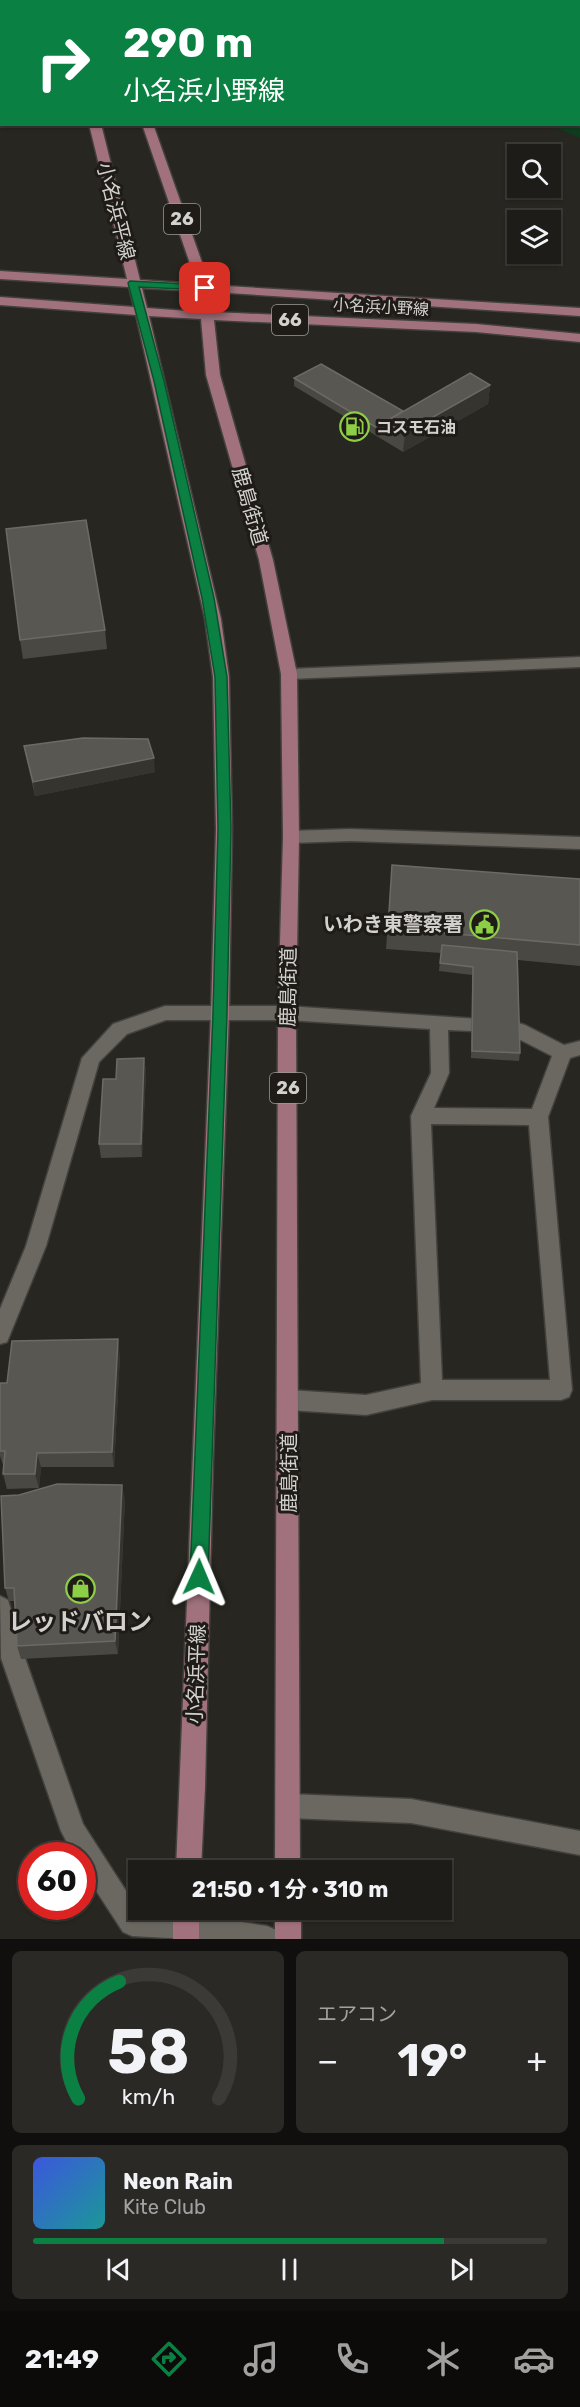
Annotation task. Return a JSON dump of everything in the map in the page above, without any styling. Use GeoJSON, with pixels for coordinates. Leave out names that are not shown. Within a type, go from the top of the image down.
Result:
{"type":"FeatureCollection","features":[{"type":"Feature","properties":{"kind":"main road","name":"小名浜平線"},"geometry":{"type":"LineString","coordinates":[[95,126],[159,381],[213,619],[221,677],[224,829],[220,1013],[189,1860]]}},
{"type":"Feature","properties":{"kind":"main road","name":"鹿島街道"},"geometry":{"type":"LineString","coordinates":[[148,126],[205,288],[213,375],[266,560],[289,674],[291,837],[287,1013],[290,1400],[288,1860]]}},
{"type":"Feature","properties":{"kind":"main road","name":"小名浜小野線"},"geometry":{"type":"LineString","coordinates":[[0,275],[580,312]]}},
{"type":"Feature","properties":{"kind":"main road","name":"小名浜小野線"},"geometry":{"type":"LineString","coordinates":[[0,301],[208,316],[476,328],[580,338]]}},
{"type":"Feature","properties":{"kind":"main road"},"geometry":{"type":"LineString","coordinates":[[288,1920],[288,1939]]}},
{"type":"Feature","properties":{"kind":"street"},"geometry":{"type":"LineString","coordinates":[[289,674],[580,662]]}},
{"type":"Feature","properties":{"kind":"street"},"geometry":{"type":"LineString","coordinates":[[291,837],[350,835],[580,843]]}},
{"type":"Feature","properties":{"kind":"street"},"geometry":{"type":"LineString","coordinates":[[0,1335],[36,1246],[91,1058],[120,1029],[165,1013],[287,1013],[472,1024]]}},
{"type":"Feature","properties":{"kind":"street"},"geometry":{"type":"LineString","coordinates":[[432,1390],[421,1116],[440,1073],[439,1022]]}},
{"type":"Feature","properties":{"kind":"street"},"geometry":{"type":"LineString","coordinates":[[290,1400],[366,1405],[432,1390],[561,1390],[538,1117],[572,1051],[518,1029]]}},
{"type":"Feature","properties":{"kind":"street"},"geometry":{"type":"LineString","coordinates":[[421,1116],[538,1117]]}},
{"type":"Feature","properties":{"kind":"street"},"geometry":{"type":"LineString","coordinates":[[0,1608],[13,1658],[74,1831],[132,1923],[186,1925],[267,1939]]}},
{"type":"Feature","properties":{"kind":"street"},"geometry":{"type":"LineString","coordinates":[[289,1806],[411,1810],[580,1843]]}},
{"type":"Feature","properties":{"kind":"green space"},"geometry":{"type":"Polygon","coordinates":[[[552,126],[580,126],[580,138],[552,126]]]}},
{"type":"Feature","properties":{"kind":"building"},"geometry":{"type":"Polygon","coordinates":[[[321,364],[403,411],[385,422],[384,432],[294,378],[321,364]]]}},
{"type":"Feature","properties":{"kind":"building"},"geometry":{"type":"Polygon","coordinates":[[[470,373],[490,385],[405,433],[385,422],[470,373]]]}},
{"type":"Feature","properties":{"kind":"building"},"geometry":{"type":"Polygon","coordinates":[[[86,520],[105,630],[20,640],[6,529],[86,520]]]}},
{"type":"Feature","properties":{"kind":"building"},"geometry":{"type":"Polygon","coordinates":[[[83,738],[148,739],[154,758],[33,782],[24,746],[83,738]]]}},
{"type":"Feature","properties":{"kind":"building","name":"いわき東警察署"},"geometry":{"type":"Polygon","coordinates":[[[392,865],[580,879],[580,945],[388,928],[392,865]]]}},
{"type":"Feature","properties":{"kind":"building"},"geometry":{"type":"Polygon","coordinates":[[[442,945],[517,952],[520,1053],[472,1051],[473,967],[440,963],[442,945]]]}},
{"type":"Feature","properties":{"kind":"building"},"geometry":{"type":"Polygon","coordinates":[[[144,1058],[141,1144],[99,1144],[103,1079],[116,1079],[117,1059],[144,1058]]]}},
{"type":"Feature","properties":{"kind":"building"},"geometry":{"type":"Polygon","coordinates":[[[118,1339],[112,1452],[37,1453],[35,1474],[3,1474],[5,1451],[0,1451],[0,1383],[7,1383],[12,1341],[118,1339]]]}},
{"type":"Feature","properties":{"kind":"building"},"geometry":{"type":"Polygon","coordinates":[[[57,1484],[122,1485],[115,1641],[17,1646],[14,1588],[5,1588],[1,1496],[19,1495],[57,1484]]]}},
{"type":"Feature","properties":{"kind":"place","name":"コスモ石油"},"geometry":{"type":"Point","coordinates":[355,427]}},
{"type":"Feature","properties":{"kind":"place","name":"いわき東警察署"},"geometry":{"type":"Point","coordinates":[484,924]}},
{"type":"Feature","properties":{"kind":"place","name":"レッドバロン"},"geometry":{"type":"Point","coordinates":[80,1589]}},
{"type":"Feature","properties":{"kind":"route"},"geometry":{"type":"LineString","coordinates":[[199,1577],[220,1013],[224,829],[221,677],[213,619],[159,381],[133,283],[205,288]]}}]}
